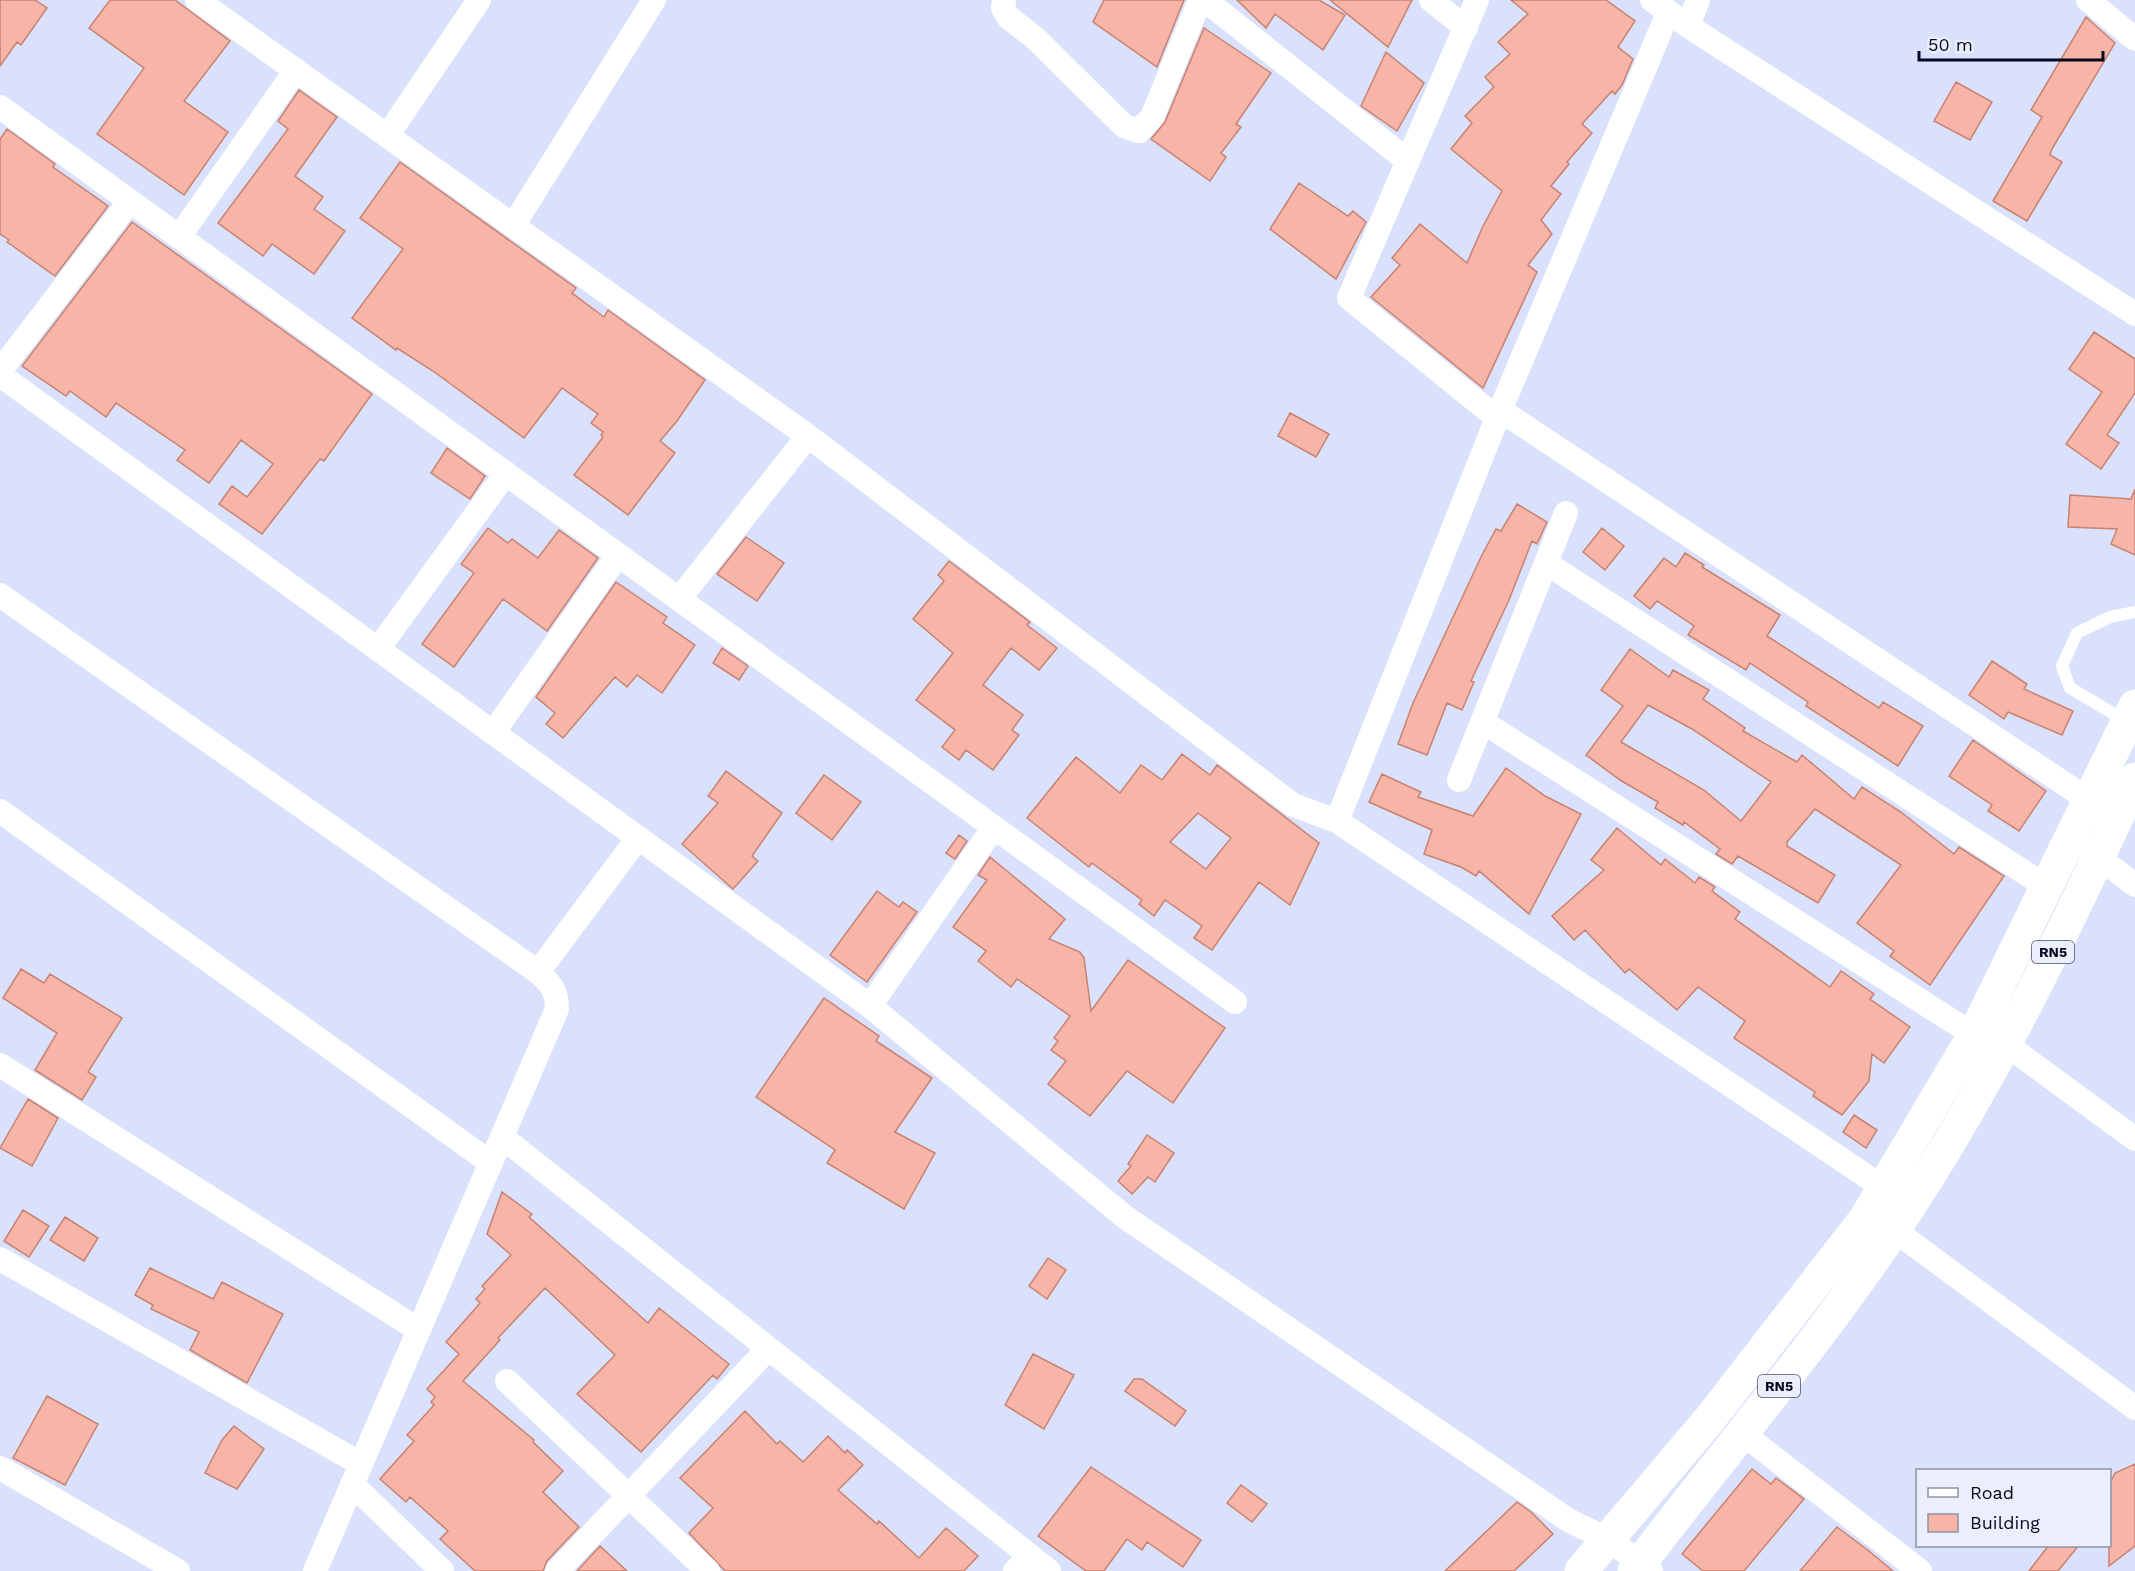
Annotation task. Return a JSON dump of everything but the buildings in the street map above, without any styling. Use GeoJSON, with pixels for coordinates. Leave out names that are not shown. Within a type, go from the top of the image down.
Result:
{"type":"FeatureCollection","features":[{"type":"Feature","properties":{"kind":"highway","name":"RN5"},"geometry":{"type":"LineString","coordinates":[[1581,1571],[1609,1540],[1783,1326],[1865,1219],[1974,1035],[2131,714]]}},
{"type":"Feature","properties":{"kind":"highway","name":"RN5"},"geometry":{"type":"LineString","coordinates":[[1642,1568],[1742,1433],[1810,1347],[1902,1217],[2007,1045],[2135,779]]}},
{"type":"Feature","properties":{"kind":"street"},"geometry":{"type":"LineString","coordinates":[[197,0],[808,436],[1293,805],[1337,821],[1883,1188],[1902,1217],[2135,1408]]}},
{"type":"Feature","properties":{"kind":"street"},"geometry":{"type":"LineString","coordinates":[[387,136],[479,0]]}},
{"type":"Feature","properties":{"kind":"street"},"geometry":{"type":"LineString","coordinates":[[513,226],[654,0]]}},
{"type":"Feature","properties":{"kind":"street"},"geometry":{"type":"LineString","coordinates":[[1004,0],[1003,8],[1008,17],[1035,38],[1124,126],[1139,130],[1152,117],[1203,0],[1408,161]]}},
{"type":"Feature","properties":{"kind":"street"},"geometry":{"type":"LineString","coordinates":[[1431,0],[1466,28]]}},
{"type":"Feature","properties":{"kind":"street"},"geometry":{"type":"LineString","coordinates":[[1477,0],[1349,298],[1498,414],[2089,800]]}},
{"type":"Feature","properties":{"kind":"street"},"geometry":{"type":"LineString","coordinates":[[1337,821],[1498,414],[1669,13],[1698,0]]}},
{"type":"Feature","properties":{"kind":"street"},"geometry":{"type":"LineString","coordinates":[[2088,0],[2135,39]]}},
{"type":"Feature","properties":{"kind":"street"},"geometry":{"type":"LineString","coordinates":[[1669,13],[2135,315]]}},
{"type":"Feature","properties":{"kind":"street"},"geometry":{"type":"LineString","coordinates":[[179,237],[296,70]]}},
{"type":"Feature","properties":{"kind":"street"},"geometry":{"type":"LineString","coordinates":[[0,107],[1235,1002]]}},
{"type":"Feature","properties":{"kind":"street"},"geometry":{"type":"LineString","coordinates":[[130,201],[0,373],[870,1006],[1125,1216],[1568,1520],[1609,1540],[1642,1568]]}},
{"type":"Feature","properties":{"kind":"street"},"geometry":{"type":"LineString","coordinates":[[679,599],[808,436]]}},
{"type":"Feature","properties":{"kind":"street"},"geometry":{"type":"LineString","coordinates":[[378,649],[506,473]]}},
{"type":"Feature","properties":{"kind":"street"},"geometry":{"type":"LineString","coordinates":[[1460,780],[1566,513]]}},
{"type":"Feature","properties":{"kind":"street"},"geometry":{"type":"LineString","coordinates":[[493,733],[618,555]]}},
{"type":"Feature","properties":{"kind":"street"},"geometry":{"type":"LineString","coordinates":[[1546,563],[2047,887]]}},
{"type":"Feature","properties":{"kind":"street"},"geometry":{"type":"LineString","coordinates":[[0,595],[538,972],[557,995],[556,1009],[315,1571]]}},
{"type":"Feature","properties":{"kind":"street"},"geometry":{"type":"LineString","coordinates":[[1483,722],[1974,1035]]}},
{"type":"Feature","properties":{"kind":"street"},"geometry":{"type":"LineString","coordinates":[[0,811],[491,1163]]}},
{"type":"Feature","properties":{"kind":"street"},"geometry":{"type":"LineString","coordinates":[[870,1006],[994,827]]}},
{"type":"Feature","properties":{"kind":"street"},"geometry":{"type":"LineString","coordinates":[[2071,837],[2135,885]]}},
{"type":"Feature","properties":{"kind":"street"},"geometry":{"type":"LineString","coordinates":[[538,972],[638,838]]}},
{"type":"Feature","properties":{"kind":"street"},"geometry":{"type":"LineString","coordinates":[[2007,1045],[2135,1139]]}},
{"type":"Feature","properties":{"kind":"street"},"geometry":{"type":"LineString","coordinates":[[0,1065],[418,1330]]}},
{"type":"Feature","properties":{"kind":"street"},"geometry":{"type":"LineString","coordinates":[[502,1137],[768,1349],[1023,1563],[1049,1571]]}},
{"type":"Feature","properties":{"kind":"street"},"geometry":{"type":"LineString","coordinates":[[0,1259],[356,1474],[442,1571]]}},
{"type":"Feature","properties":{"kind":"street"},"geometry":{"type":"LineString","coordinates":[[557,1571],[768,1349]]}},
{"type":"Feature","properties":{"kind":"street"},"geometry":{"type":"LineString","coordinates":[[507,1381],[708,1571]]}},
{"type":"Feature","properties":{"kind":"street"},"geometry":{"type":"LineString","coordinates":[[1742,1433],[1919,1571]]}},
{"type":"Feature","properties":{"kind":"street"},"geometry":{"type":"LineString","coordinates":[[0,1468],[178,1571]]}},
{"type":"Feature","properties":{"kind":"lane"},"geometry":{"type":"LineString","coordinates":[[2131,714],[2070,688],[2062,666],[2077,633],[2110,616],[2135,612]]}}]}
